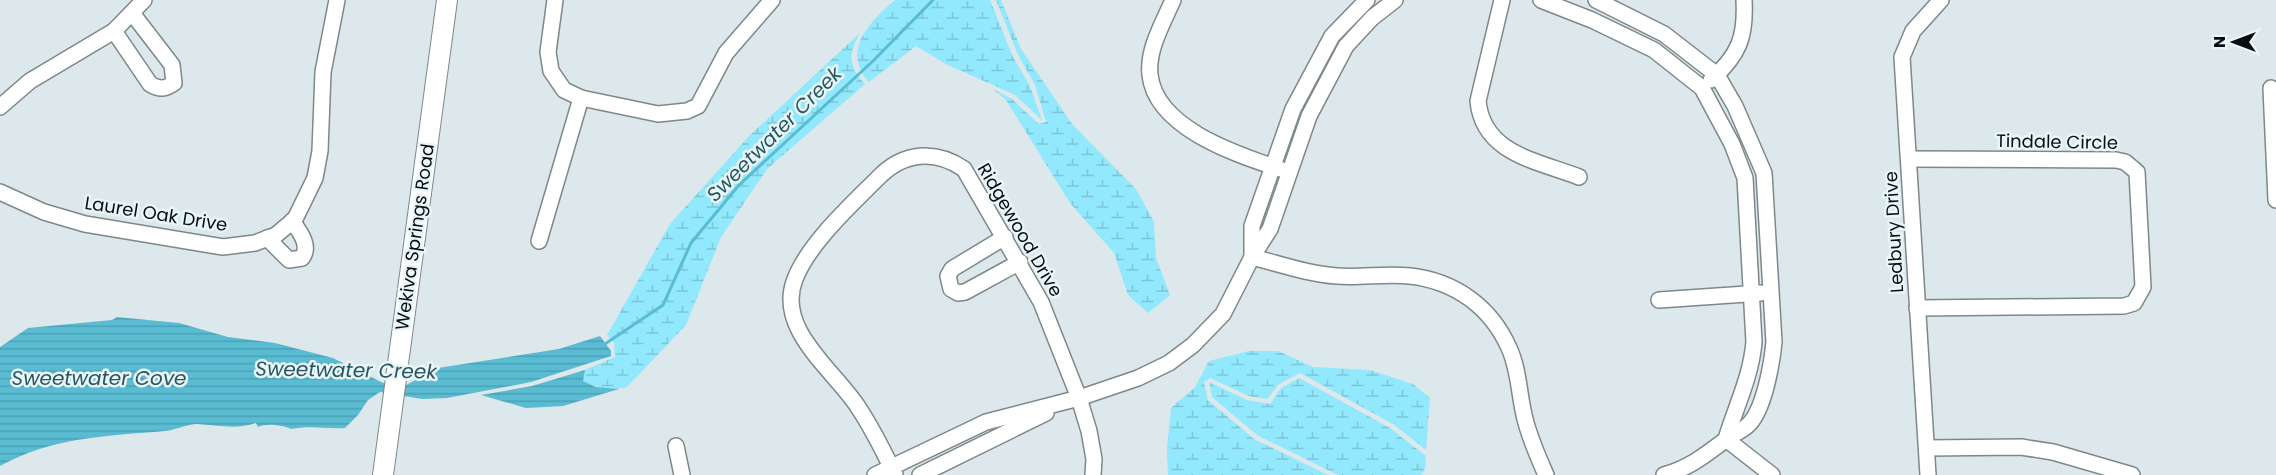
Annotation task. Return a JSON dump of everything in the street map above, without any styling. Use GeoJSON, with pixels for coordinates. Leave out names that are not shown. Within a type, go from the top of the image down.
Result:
{"type":"FeatureCollection","features":[{"type":"Feature","properties":{"kind":"main road","name":"Wekiva Springs Road"},"geometry":{"type":"LineString","coordinates":[[383,475],[447,0]]}},
{"type":"Feature","properties":{"kind":"street"},"geometry":{"type":"LineString","coordinates":[[0,107],[30,81],[114,31],[144,0]]}},
{"type":"Feature","properties":{"kind":"street","name":"Laurel Oak Drive"},"geometry":{"type":"LineString","coordinates":[[0,192],[44,212],[85,224],[223,247],[255,243],[276,235],[292,221],[315,178],[320,151],[323,72],[337,0]]}},
{"type":"Feature","properties":{"kind":"street"},"geometry":{"type":"LineString","coordinates":[[555,0],[548,52],[551,71],[564,90],[581,98],[658,114],[687,111],[698,105],[726,53],[772,0]]}},
{"type":"Feature","properties":{"kind":"street"},"geometry":{"type":"LineString","coordinates":[[1173,0],[1154,44],[1150,75],[1157,96],[1185,126],[1202,137],[1238,156],[1289,172]]}},
{"type":"Feature","properties":{"kind":"street"},"geometry":{"type":"LineString","coordinates":[[1252,256],[1252,226],[1293,109],[1332,36],[1367,0]]}},
{"type":"Feature","properties":{"kind":"street"},"geometry":{"type":"LineString","coordinates":[[875,475],[893,471],[986,422],[1079,398],[1138,378],[1169,363],[1193,345],[1223,314],[1252,256],[1270,229],[1309,116],[1346,46],[1372,18],[1395,0]]}},
{"type":"Feature","properties":{"kind":"street"},"geometry":{"type":"LineString","coordinates":[[1502,0],[1478,101],[1479,116],[1491,138],[1508,150],[1579,177]]}},
{"type":"Feature","properties":{"kind":"street"},"geometry":{"type":"LineString","coordinates":[[1541,0],[1592,20],[1654,51],[1702,88],[1732,144],[1745,178],[1750,229],[1754,342],[1752,364],[1726,439]]}},
{"type":"Feature","properties":{"kind":"street"},"geometry":{"type":"LineString","coordinates":[[1596,0],[1664,34],[1717,75],[1745,127],[1764,173],[1774,342],[1771,368],[1763,396],[1749,425],[1726,439],[1700,460],[1664,475]]}},
{"type":"Feature","properties":{"kind":"street"},"geometry":{"type":"LineString","coordinates":[[1702,88],[1717,75],[1739,45],[1744,32],[1744,0]]}},
{"type":"Feature","properties":{"kind":"street","name":"Ledbury Drive"},"geometry":{"type":"LineString","coordinates":[[1928,475],[1903,84],[1904,49],[1913,31],[1941,0]]}},
{"type":"Feature","properties":{"kind":"street"},"geometry":{"type":"LineString","coordinates":[[114,31],[150,84],[158,89],[166,89],[174,83],[172,65],[132,14]]}},
{"type":"Feature","properties":{"kind":"street"},"geometry":{"type":"LineString","coordinates":[[1332,36],[1346,46]]}},
{"type":"Feature","properties":{"kind":"street"},"geometry":{"type":"LineString","coordinates":[[2271,88],[2276,200]]}},
{"type":"Feature","properties":{"kind":"street"},"geometry":{"type":"LineString","coordinates":[[539,241],[581,98]]}},
{"type":"Feature","properties":{"kind":"street","name":"Ridgewood Drive"},"geometry":{"type":"LineString","coordinates":[[893,471],[859,409],[798,330],[790,298],[794,280],[804,261],[848,208],[883,173],[899,162],[934,154],[951,160],[964,169],[1020,262],[1041,302],[1079,398],[1089,431],[1094,459],[1093,475]]}},
{"type":"Feature","properties":{"kind":"street","name":"Tindale Circle"},"geometry":{"type":"LineString","coordinates":[[1909,159],[2116,160],[2125,162],[2137,172],[2143,287],[2134,303],[2124,306],[1917,308]]}},
{"type":"Feature","properties":{"kind":"street"},"geometry":{"type":"LineString","coordinates":[[267,238],[289,260],[302,258],[306,248],[292,221]]}},
{"type":"Feature","properties":{"kind":"street"},"geometry":{"type":"LineString","coordinates":[[1005,237],[952,269],[948,276],[951,289],[958,293],[965,292],[1020,262]]}},
{"type":"Feature","properties":{"kind":"street"},"geometry":{"type":"LineString","coordinates":[[1252,256],[1306,271],[1337,276],[1409,276],[1428,279],[1450,286],[1481,306],[1498,326],[1510,350],[1525,420],[1546,475]]}},
{"type":"Feature","properties":{"kind":"street"},"geometry":{"type":"LineString","coordinates":[[1659,300],[1770,293]]}},
{"type":"Feature","properties":{"kind":"street"},"geometry":{"type":"LineString","coordinates":[[920,475],[1079,398]]}},
{"type":"Feature","properties":{"kind":"street"},"geometry":{"type":"LineString","coordinates":[[1726,439],[1772,475]]}},
{"type":"Feature","properties":{"kind":"street"},"geometry":{"type":"LineString","coordinates":[[676,446],[682,475]]}},
{"type":"Feature","properties":{"kind":"street"},"geometry":{"type":"LineString","coordinates":[[1927,448],[2021,447],[2053,452],[2132,475]]}},
{"type":"Feature","properties":{"kind":"green space"},"geometry":{"type":"Polygon","coordinates":[[[895,0],[990,0],[1013,57],[1030,86],[1042,120],[1015,95],[946,64],[916,46],[869,82],[861,70],[858,48],[868,27],[895,0]]]}},
{"type":"Feature","properties":{"kind":"green space"},"geometry":{"type":"Polygon","coordinates":[[[996,0],[1001,0],[1021,49],[1072,124],[1136,189],[1154,222],[1156,258],[1170,295],[1148,313],[1128,295],[1114,253],[1070,203],[1006,100],[993,89],[1012,99],[1039,124],[1046,122],[1035,85],[1018,55],[996,0]]]}},
{"type":"Feature","properties":{"kind":"green space"},"geometry":{"type":"Polygon","coordinates":[[[860,33],[853,47],[852,59],[855,71],[865,84],[767,169],[721,237],[686,325],[627,387],[604,388],[582,381],[585,370],[615,357],[614,343],[607,335],[670,224],[749,136],[860,33]]]}},
{"type":"Feature","properties":{"kind":"green space"},"geometry":{"type":"Polygon","coordinates":[[[1249,351],[1278,351],[1313,367],[1370,370],[1413,384],[1430,398],[1426,450],[1393,424],[1300,373],[1279,384],[1267,399],[1249,396],[1210,378],[1204,382],[1208,400],[1254,439],[1328,475],[1168,475],[1167,449],[1171,408],[1195,387],[1209,361],[1249,351]]]}},
{"type":"Feature","properties":{"kind":"green space"},"geometry":{"type":"Polygon","coordinates":[[[1299,378],[1390,428],[1426,456],[1425,469],[1421,475],[1338,475],[1257,435],[1212,397],[1209,382],[1247,400],[1270,404],[1281,388],[1299,378]]]}},
{"type":"Feature","properties":{"kind":"water","name":"Sweetwater Cove"},"geometry":{"type":"Polygon","coordinates":[[[117,317],[179,323],[228,337],[275,343],[333,358],[383,383],[406,385],[438,368],[559,349],[600,336],[611,351],[611,356],[531,382],[447,398],[422,399],[380,392],[368,400],[345,428],[291,429],[274,425],[258,427],[256,423],[234,427],[193,424],[169,430],[60,444],[20,456],[0,466],[0,347],[28,328],[112,320],[117,317]]]}},
{"type":"Feature","properties":{"kind":"water"},"geometry":{"type":"Polygon","coordinates":[[[585,370],[583,381],[596,387],[619,389],[563,406],[526,408],[481,395],[532,386],[585,370]]]}},
{"type":"Feature","properties":{"kind":"waterway","name":"Sweetwater Creek"},"geometry":{"type":"LineString","coordinates":[[605,344],[663,305],[691,243],[739,185],[874,60],[933,0]]}}]}
